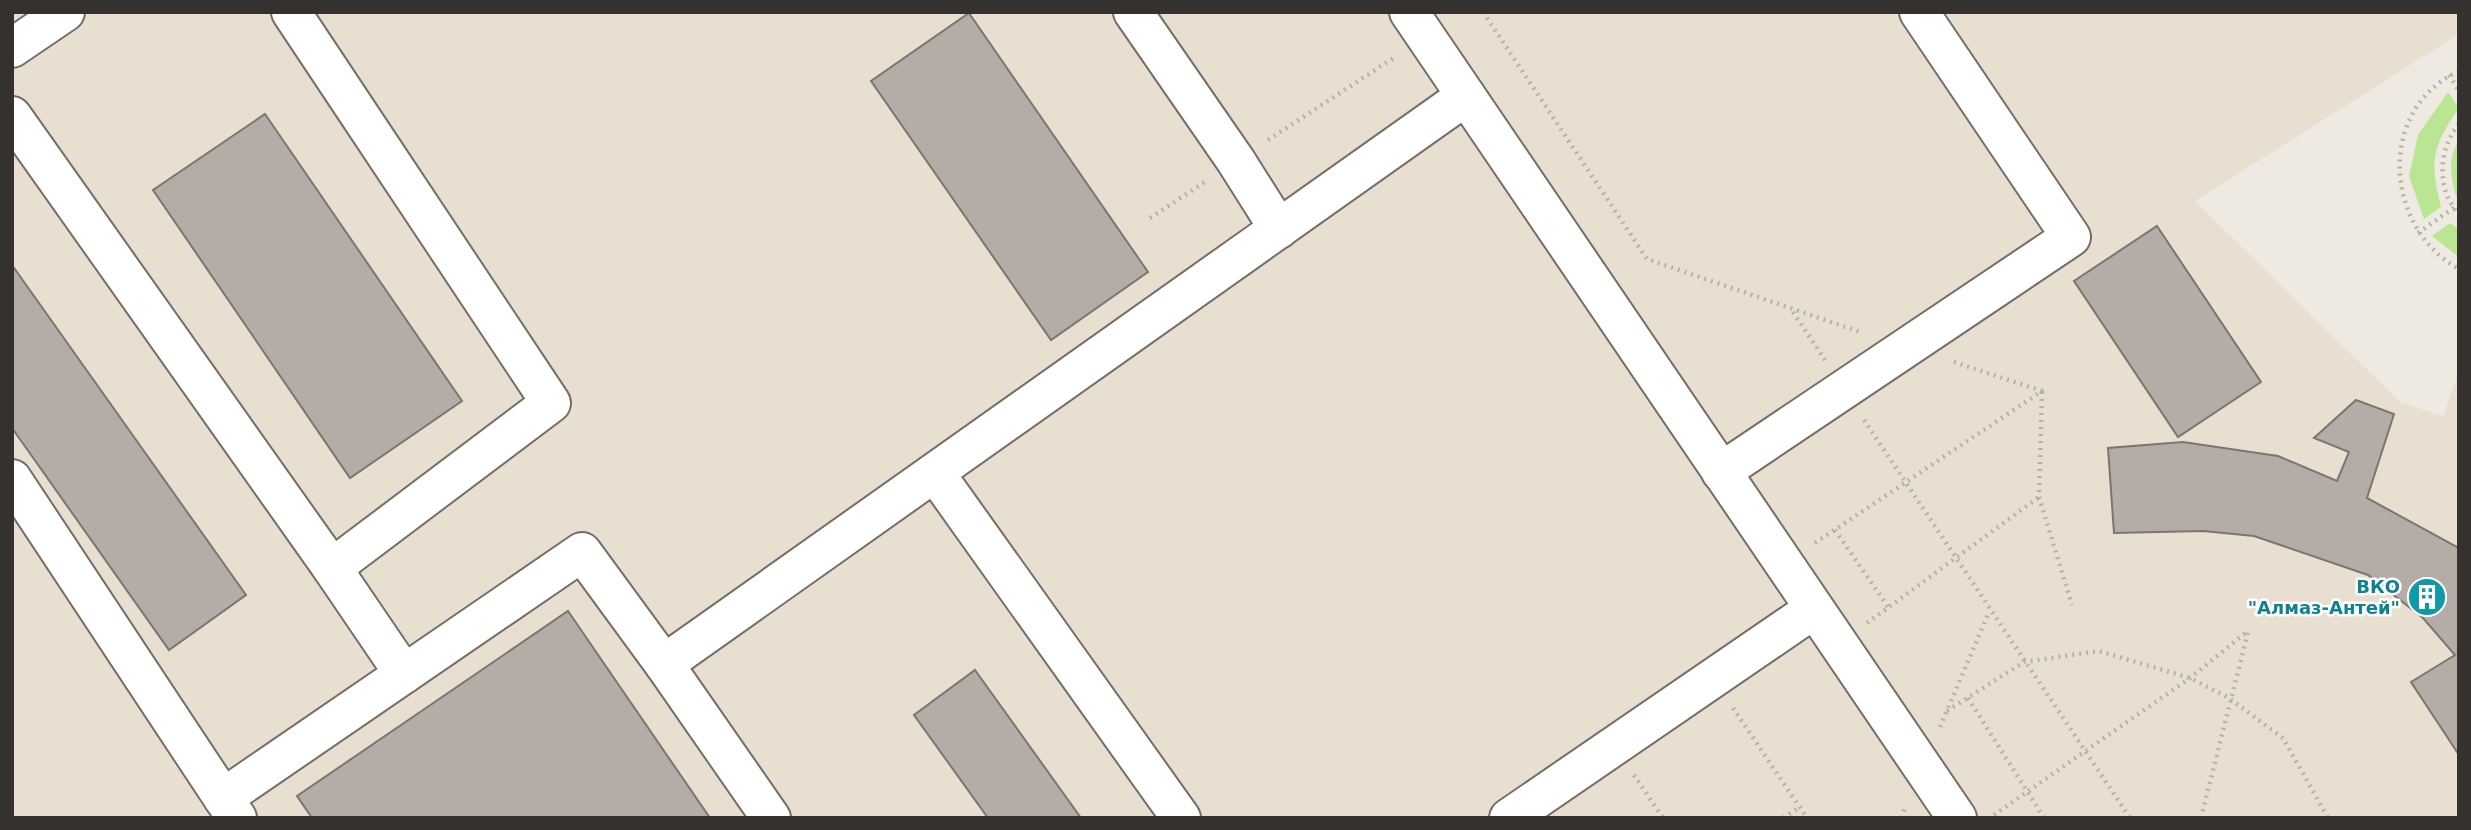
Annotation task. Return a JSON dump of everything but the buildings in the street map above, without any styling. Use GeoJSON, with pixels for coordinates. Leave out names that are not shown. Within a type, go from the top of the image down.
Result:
{"type":"FeatureCollection","features":[{"type":"Feature","properties":{"kind":"lane"},"geometry":{"type":"LineString","coordinates":[[12,48],[65,12]]}},
{"type":"Feature","properties":{"kind":"lane"},"geometry":{"type":"LineString","coordinates":[[291,12],[551,403],[332,568]]}},
{"type":"Feature","properties":{"kind":"lane"},"geometry":{"type":"LineString","coordinates":[[1133,12],[1236,161],[1279,229]]}},
{"type":"Feature","properties":{"kind":"lane"},"geometry":{"type":"LineString","coordinates":[[1721,472],[2071,237],[1919,12]]}},
{"type":"Feature","properties":{"kind":"lane"},"geometry":{"type":"LineString","coordinates":[[1417,25],[1957,818]]}},
{"type":"Feature","properties":{"kind":"lane"},"geometry":{"type":"LineString","coordinates":[[664,664],[1466,96]]}},
{"type":"Feature","properties":{"kind":"lane"},"geometry":{"type":"LineString","coordinates":[[12,116],[404,674]]}},
{"type":"Feature","properties":{"kind":"lane"},"geometry":{"type":"LineString","coordinates":[[934,473],[1181,818]]}},
{"type":"Feature","properties":{"kind":"lane"},"geometry":{"type":"LineString","coordinates":[[12,479],[230,808],[404,674],[582,552],[771,818]]}},
{"type":"Feature","properties":{"kind":"lane"},"geometry":{"type":"LineString","coordinates":[[1509,818],[1814,609]]}},
{"type":"Feature","properties":{"kind":"path"},"geometry":{"type":"LineString","coordinates":[[1483,12],[1647,259],[1792,310],[2042,391]]}},
{"type":"Feature","properties":{"kind":"path"},"geometry":{"type":"LineString","coordinates":[[1150,218],[1236,161],[1417,25]]}},
{"type":"Feature","properties":{"kind":"path"},"geometry":{"type":"LineString","coordinates":[[2459,71],[2449,75],[2423,100],[2405,131],[2398,166],[2403,201],[2418,233],[2442,259],[2459,269]]}},
{"type":"Feature","properties":{"kind":"path"},"geometry":{"type":"LineString","coordinates":[[2449,75],[2459,91]]}},
{"type":"Feature","properties":{"kind":"path"},"geometry":{"type":"LineString","coordinates":[[2459,124],[2446,146],[2442,167],[2445,188],[2459,214]]}},
{"type":"Feature","properties":{"kind":"path"},"geometry":{"type":"LineString","coordinates":[[2418,233],[2456,206]]}},
{"type":"Feature","properties":{"kind":"path"},"geometry":{"type":"LineString","coordinates":[[1792,310],[1989,611],[2130,818]]}},
{"type":"Feature","properties":{"kind":"path"},"geometry":{"type":"LineString","coordinates":[[1784,563],[2042,391]]}},
{"type":"Feature","properties":{"kind":"path"},"geometry":{"type":"LineString","coordinates":[[2042,391],[2039,497],[2073,605]]}},
{"type":"Feature","properties":{"kind":"path"},"geometry":{"type":"LineString","coordinates":[[1839,644],[2039,497]]}},
{"type":"Feature","properties":{"kind":"path"},"geometry":{"type":"LineString","coordinates":[[1835,530],[1888,607]]}},
{"type":"Feature","properties":{"kind":"path"},"geometry":{"type":"LineString","coordinates":[[1900,818],[1989,611]]}},
{"type":"Feature","properties":{"kind":"path"},"geometry":{"type":"LineString","coordinates":[[1989,818],[2190,678],[2248,631],[2201,818]]}},
{"type":"Feature","properties":{"kind":"path"},"geometry":{"type":"LineString","coordinates":[[1947,711],[2024,662],[2099,651],[2190,678],[2229,698],[2283,738],[2328,818]]}},
{"type":"Feature","properties":{"kind":"path"},"geometry":{"type":"LineString","coordinates":[[1713,678],[1807,818]]}},
{"type":"Feature","properties":{"kind":"path"},"geometry":{"type":"LineString","coordinates":[[1968,698],[2044,818]]}},
{"type":"Feature","properties":{"kind":"path"},"geometry":{"type":"LineString","coordinates":[[1614,746],[1663,818]]}},
{"type":"Feature","properties":{"kind":"path"},"geometry":{"type":"LineString","coordinates":[[1783,818],[1800,807]]}},
{"type":"Feature","properties":{"kind":"shaded area"},"geometry":{"type":"Polygon","coordinates":[[[12,12],[2459,12],[2459,34],[2195,201],[2400,402],[2443,416],[2459,372],[2459,818],[12,818],[12,12]]]}},
{"type":"Feature","properties":{"kind":"green space"},"geometry":{"type":"Polygon","coordinates":[[[2448,92],[2459,108],[2443,134],[2435,155],[2435,178],[2441,207],[2424,219],[2409,176],[2418,135],[2448,92]]]}},
{"type":"Feature","properties":{"kind":"green space"},"geometry":{"type":"Polygon","coordinates":[[[2459,141],[2459,195],[2456,196],[2451,161],[2459,141]]]}},
{"type":"Feature","properties":{"kind":"green space"},"geometry":{"type":"Polygon","coordinates":[[[2450,223],[2459,229],[2459,257],[2432,236],[2450,223]]]}},
{"type":"Feature","properties":{"kind":"place","name":"ВКО \"Алмаз-Антей\""},"geometry":{"type":"Point","coordinates":[2427,597]}}]}
